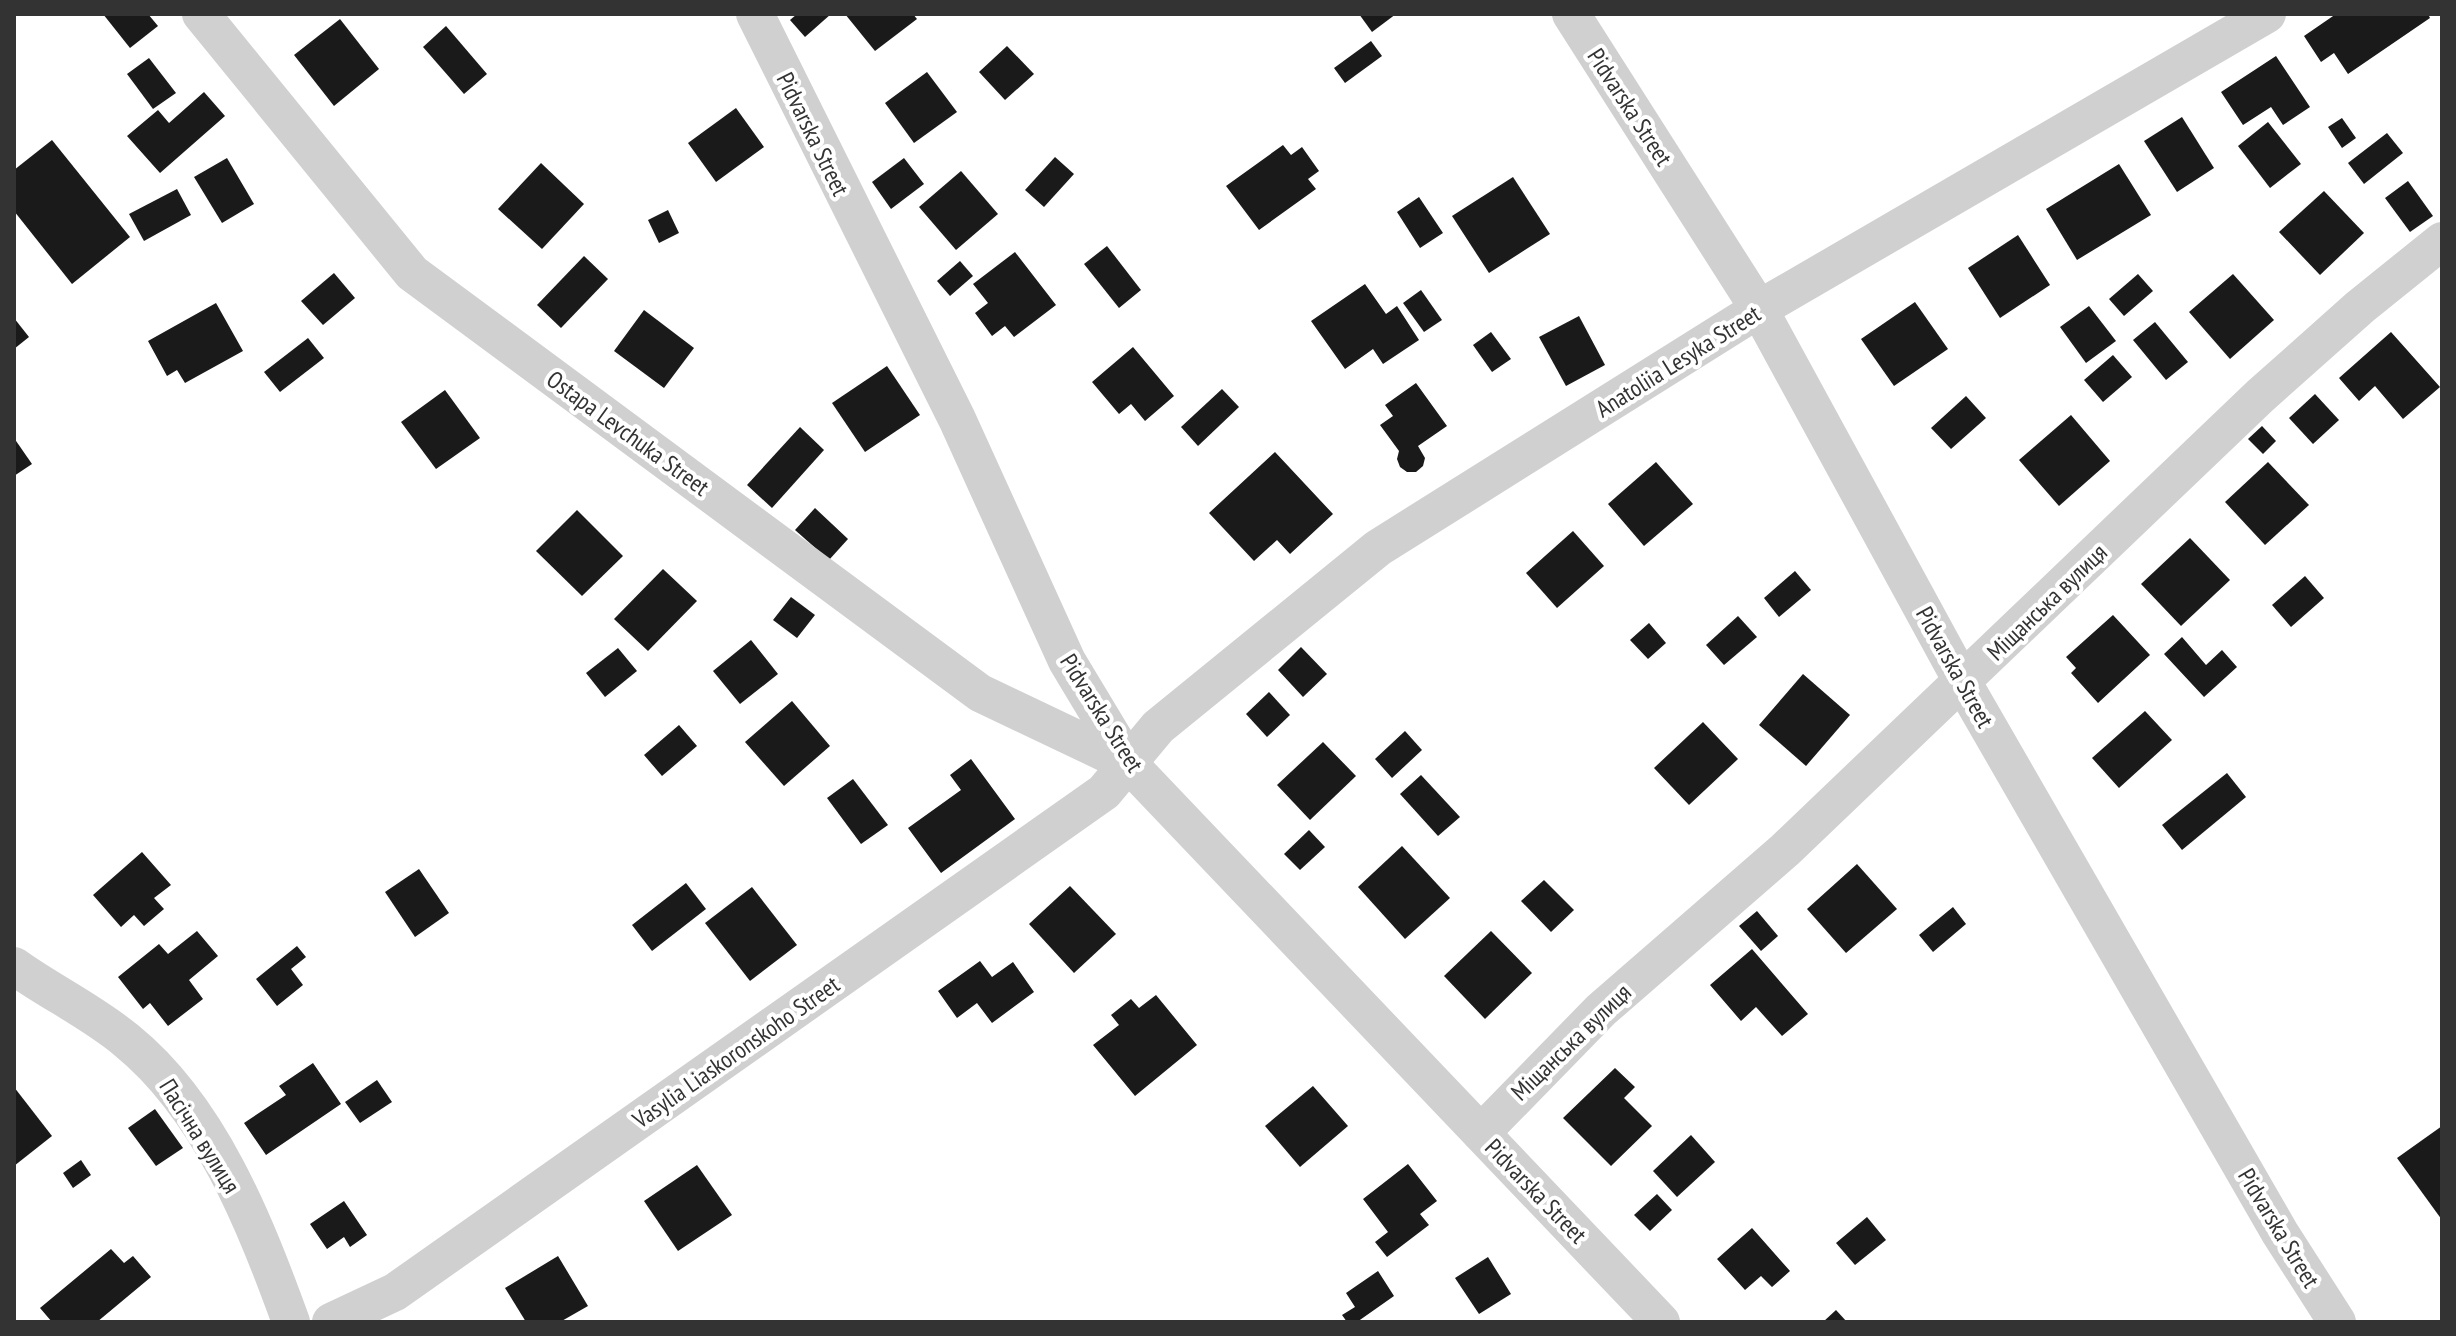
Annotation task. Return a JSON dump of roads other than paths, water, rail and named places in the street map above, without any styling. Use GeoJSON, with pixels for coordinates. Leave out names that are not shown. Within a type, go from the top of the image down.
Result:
{"type":"FeatureCollection","features":[{"type":"Feature","properties":{"kind":"street","name":"Ostapa Levchuka Street"},"geometry":{"type":"LineString","coordinates":[[201,14],[412,273],[980,693],[1129,764]]}},
{"type":"Feature","properties":{"kind":"street","name":"Pidvarska Street"},"geometry":{"type":"LineString","coordinates":[[755,14],[957,419],[1067,661],[1129,764],[1481,1133],[1650,1318]]}},
{"type":"Feature","properties":{"kind":"street","name":"Pidvarska Street"},"geometry":{"type":"LineString","coordinates":[[1571,14],[1759,309],[1963,683],[2280,1233],[2337,1322]]}},
{"type":"Feature","properties":{"kind":"street","name":"Anatoliia Lesyka Street"},"geometry":{"type":"LineString","coordinates":[[1129,764],[1158,727],[1378,548],[1759,309],[2267,14]]}},
{"type":"Feature","properties":{"kind":"street","name":"Міщанська вулиця"},"geometry":{"type":"LineString","coordinates":[[1481,1133],[1601,1010],[1785,850],[2260,396],[2360,307],[2442,241]]}},
{"type":"Feature","properties":{"kind":"street","name":"Vasylia Liaskoronskoho Street"},"geometry":{"type":"LineString","coordinates":[[331,1322],[395,1292],[1104,792],[1129,764]]}},
{"type":"Feature","properties":{"kind":"street","name":"Пасічна вулиця"},"geometry":{"type":"LineString","coordinates":[[14,966],[127,1040],[180,1098],[236,1191],[291,1322]]}}]}
